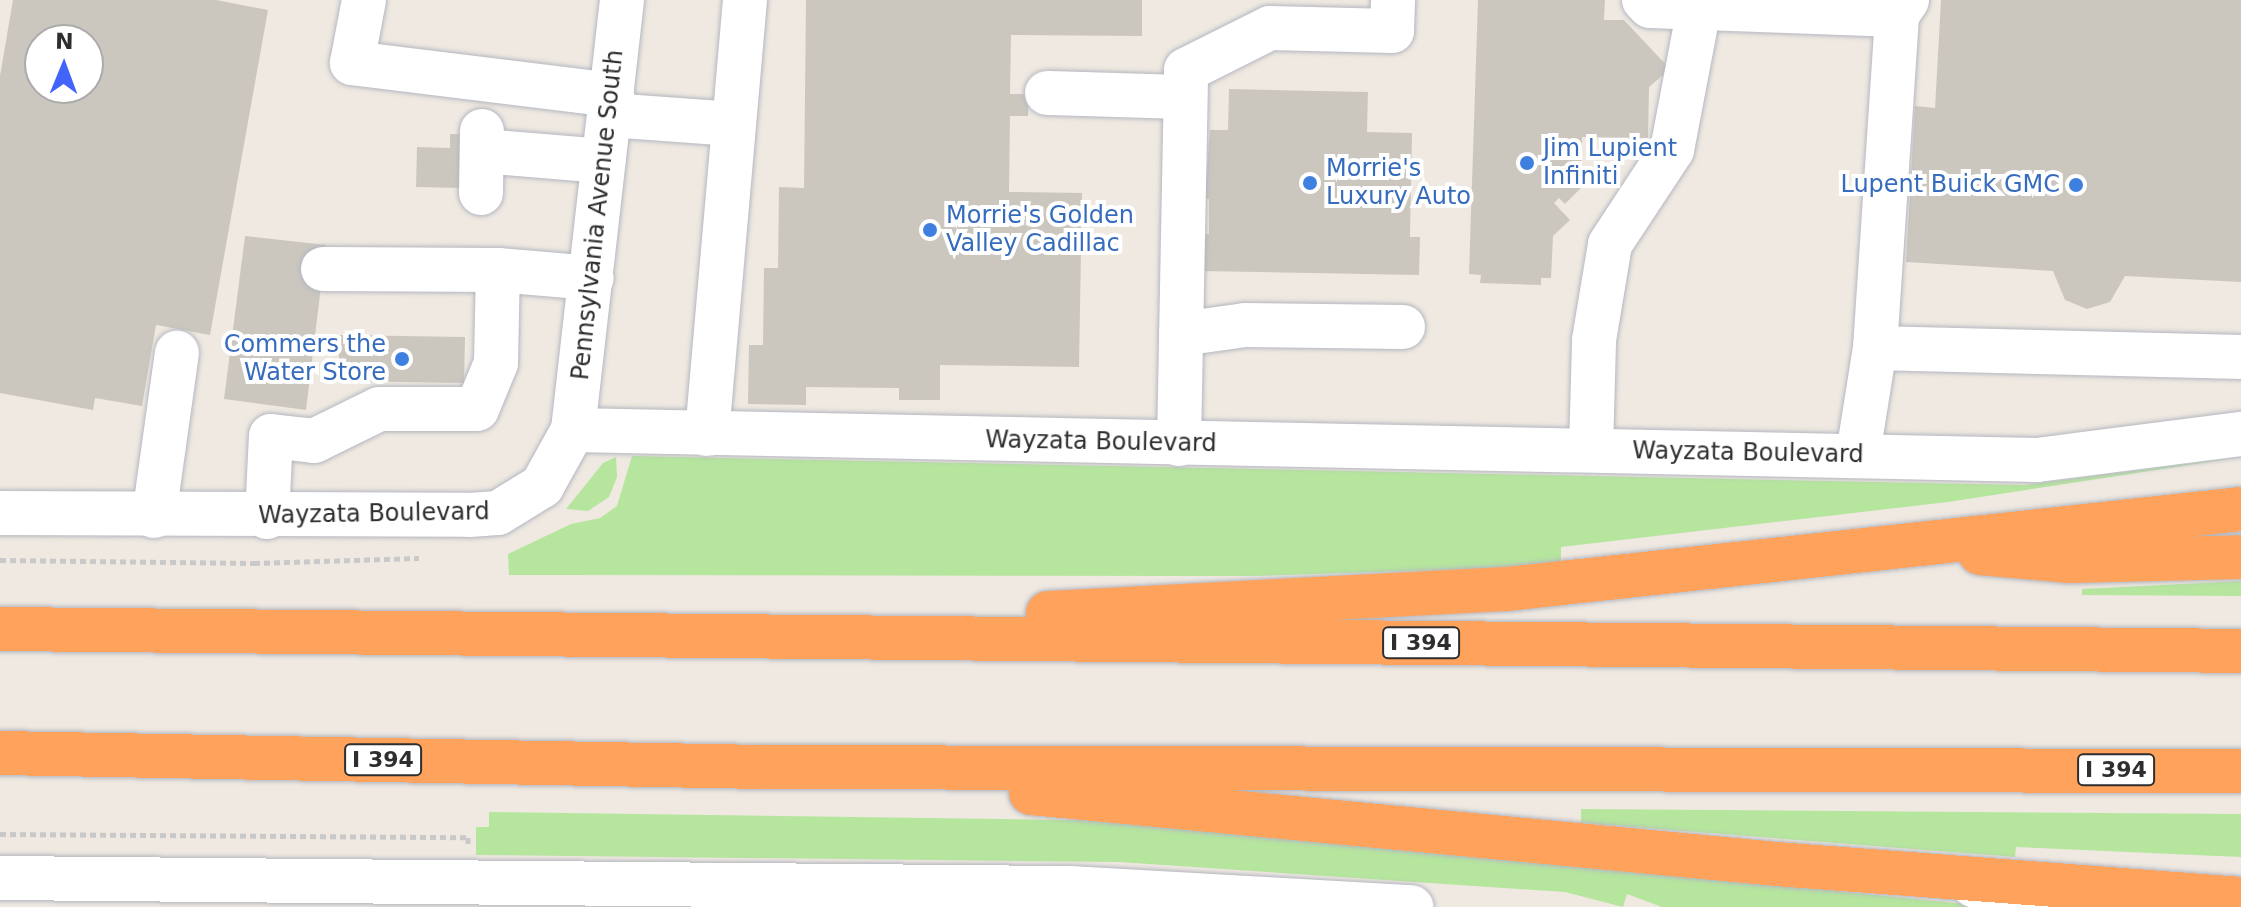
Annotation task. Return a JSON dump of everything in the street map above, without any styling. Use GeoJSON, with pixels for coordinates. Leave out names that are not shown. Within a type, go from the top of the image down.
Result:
{"type":"FeatureCollection","features":[{"type":"Feature","properties":{"kind":"highway"},"geometry":{"type":"LineString","coordinates":[[600,636],[1507,589],[2230,508]]}},
{"type":"Feature","properties":{"kind":"highway"},"geometry":{"type":"LineString","coordinates":[[1898,546],[2070,561],[2241,557]]}},
{"type":"Feature","properties":{"kind":"highway","name":"I 394"},"geometry":{"type":"LineString","coordinates":[[0,629],[2241,651]]}},
{"type":"Feature","properties":{"kind":"highway","name":"I 394"},"geometry":{"type":"LineString","coordinates":[[0,753],[766,767],[2241,771]]}},
{"type":"Feature","properties":{"kind":"highway"},"geometry":{"type":"LineString","coordinates":[[766,767],[1952,878],[2241,899]]}},
{"type":"Feature","properties":{"kind":"street"},"geometry":{"type":"LineString","coordinates":[[364,0],[352,63],[734,124]]}},
{"type":"Feature","properties":{"kind":"street","name":"Pennsylvania Avenue South"},"geometry":{"type":"LineString","coordinates":[[573,430],[622,0]]}},
{"type":"Feature","properties":{"kind":"street"},"geometry":{"type":"LineString","coordinates":[[707,434],[745,0]]}},
{"type":"Feature","properties":{"kind":"street"},"geometry":{"type":"LineString","coordinates":[[1179,444],[1186,70],[1270,28],[1392,31],[1393,0]]}},
{"type":"Feature","properties":{"kind":"street"},"geometry":{"type":"LineString","coordinates":[[1644,0],[1650,6],[1699,8],[1902,7],[1875,348],[1858,454]]}},
{"type":"Feature","properties":{"kind":"street"},"geometry":{"type":"LineString","coordinates":[[1591,450],[1594,340],[1610,244],[1672,150],[1699,8]]}},
{"type":"Feature","properties":{"kind":"street"},"geometry":{"type":"LineString","coordinates":[[1047,93],[1185,97]]}},
{"type":"Feature","properties":{"kind":"street"},"geometry":{"type":"LineString","coordinates":[[481,193],[482,141],[604,161]]}},
{"type":"Feature","properties":{"kind":"street"},"geometry":{"type":"LineString","coordinates":[[323,269],[498,270],[592,278]]}},
{"type":"Feature","properties":{"kind":"street"},"geometry":{"type":"LineString","coordinates":[[267,517],[271,436],[314,441],[379,409],[477,409],[496,363],[498,270]]}},
{"type":"Feature","properties":{"kind":"street"},"geometry":{"type":"LineString","coordinates":[[1181,334],[1245,325],[1403,327]]}},
{"type":"Feature","properties":{"kind":"street"},"geometry":{"type":"LineString","coordinates":[[1875,348],[2241,357]]}},
{"type":"Feature","properties":{"kind":"street"},"geometry":{"type":"LineString","coordinates":[[154,516],[177,353]]}},
{"type":"Feature","properties":{"kind":"street","name":"Wayzata Boulevard"},"geometry":{"type":"LineString","coordinates":[[0,513],[267,517],[498,513],[542,486],[573,430],[2037,460],[2241,434]]}},
{"type":"Feature","properties":{"kind":"street"},"geometry":{"type":"LineString","coordinates":[[0,878],[522,895],[855,896],[1411,907]]}},
{"type":"Feature","properties":{"kind":"street"},"geometry":{"type":"LineString","coordinates":[[1952,878],[2035,907]]}},
{"type":"Feature","properties":{"kind":"path"},"geometry":{"type":"LineString","coordinates":[[0,560],[254,563],[424,558]]}},
{"type":"Feature","properties":{"kind":"path"},"geometry":{"type":"LineString","coordinates":[[0,834],[306,837]]}},
{"type":"Feature","properties":{"kind":"green space"},"geometry":{"type":"Polygon","coordinates":[[[632,456],[2024,485],[2241,457],[1948,502],[1561,547],[1561,566],[1253,576],[509,575],[508,554],[571,524],[600,518],[617,506],[632,456]]]}},
{"type":"Feature","properties":{"kind":"green space"},"geometry":{"type":"Polygon","coordinates":[[[616,457],[617,477],[609,497],[588,511],[566,509],[603,463],[616,457]]]}},
{"type":"Feature","properties":{"kind":"green space"},"geometry":{"type":"Polygon","coordinates":[[[2241,581],[2241,596],[2082,595],[2082,589],[2241,581]]]}},
{"type":"Feature","properties":{"kind":"green space"},"geometry":{"type":"Polygon","coordinates":[[[1581,809],[2241,814],[2241,857],[2016,847],[2015,857],[1581,823],[1581,809]]]}},
{"type":"Feature","properties":{"kind":"green space"},"geometry":{"type":"Polygon","coordinates":[[[489,812],[1138,821],[1996,907],[1662,907],[1627,894],[1623,907],[1565,892],[1119,862],[476,855],[476,827],[489,827],[489,812]]]}},
{"type":"Feature","properties":{"kind":"building"},"geometry":{"type":"Polygon","coordinates":[[[13,0],[216,0],[268,10],[210,335],[156,325],[142,406],[95,398],[93,410],[0,393],[0,76],[13,0]]]}},
{"type":"Feature","properties":{"kind":"building","name":"Morrie's Golden Valley Cadillac"},"geometry":{"type":"Polygon","coordinates":[[[806,0],[1142,0],[1142,36],[1011,35],[1010,94],[1029,94],[1028,116],[1010,116],[1009,192],[1082,193],[1079,367],[940,365],[940,400],[899,400],[899,388],[806,387],[806,405],[748,404],[749,345],[763,345],[764,268],[778,268],[779,187],[804,188],[806,0]]]}},
{"type":"Feature","properties":{"kind":"building","name":"Jim Lupient Infiniti"},"geometry":{"type":"Polygon","coordinates":[[[1478,0],[1605,0],[1604,20],[1624,20],[1670,69],[1649,87],[1648,138],[1582,137],[1581,188],[1565,204],[1559,198],[1554,203],[1570,220],[1553,236],[1551,278],[1541,278],[1541,285],[1480,283],[1481,275],[1469,274],[1478,0]]]}},
{"type":"Feature","properties":{"kind":"building","name":"Lupent Buick GMC"},"geometry":{"type":"Polygon","coordinates":[[[1941,0],[2241,0],[2241,282],[2125,276],[2110,302],[2087,309],[2065,300],[2053,271],[1906,262],[1915,106],[1935,108],[1941,0]]]}},
{"type":"Feature","properties":{"kind":"building","name":"Morrie's Luxury Auto"},"geometry":{"type":"Polygon","coordinates":[[[1229,89],[1368,92],[1367,132],[1412,133],[1410,237],[1420,237],[1419,275],[1199,271],[1200,234],[1209,234],[1209,199],[1205,199],[1210,130],[1228,130],[1229,89]]]}},
{"type":"Feature","properties":{"kind":"building"},"geometry":{"type":"Polygon","coordinates":[[[450,134],[464,134],[464,188],[416,187],[417,147],[450,148],[450,134]]]}},
{"type":"Feature","properties":{"kind":"building"},"geometry":{"type":"Polygon","coordinates":[[[245,236],[326,245],[306,410],[224,399],[245,236]]]}},
{"type":"Feature","properties":{"kind":"building","name":"Commers the Water Store"},"geometry":{"type":"Polygon","coordinates":[[[339,335],[465,337],[464,383],[339,381],[339,335]]]}},
{"type":"Feature","properties":{"kind":"place","name":"Jim Lupient Infiniti"},"geometry":{"type":"Point","coordinates":[1527,163]}},
{"type":"Feature","properties":{"kind":"place","name":"Morrie's Luxury Auto"},"geometry":{"type":"Point","coordinates":[1310,183]}},
{"type":"Feature","properties":{"kind":"place","name":"Lupent Buick GMC"},"geometry":{"type":"Point","coordinates":[2076,185]}},
{"type":"Feature","properties":{"kind":"place","name":"Morrie's Golden Valley Cadillac"},"geometry":{"type":"Point","coordinates":[930,230]}},
{"type":"Feature","properties":{"kind":"place","name":"Commers the Water Store"},"geometry":{"type":"Point","coordinates":[402,359]}}]}
